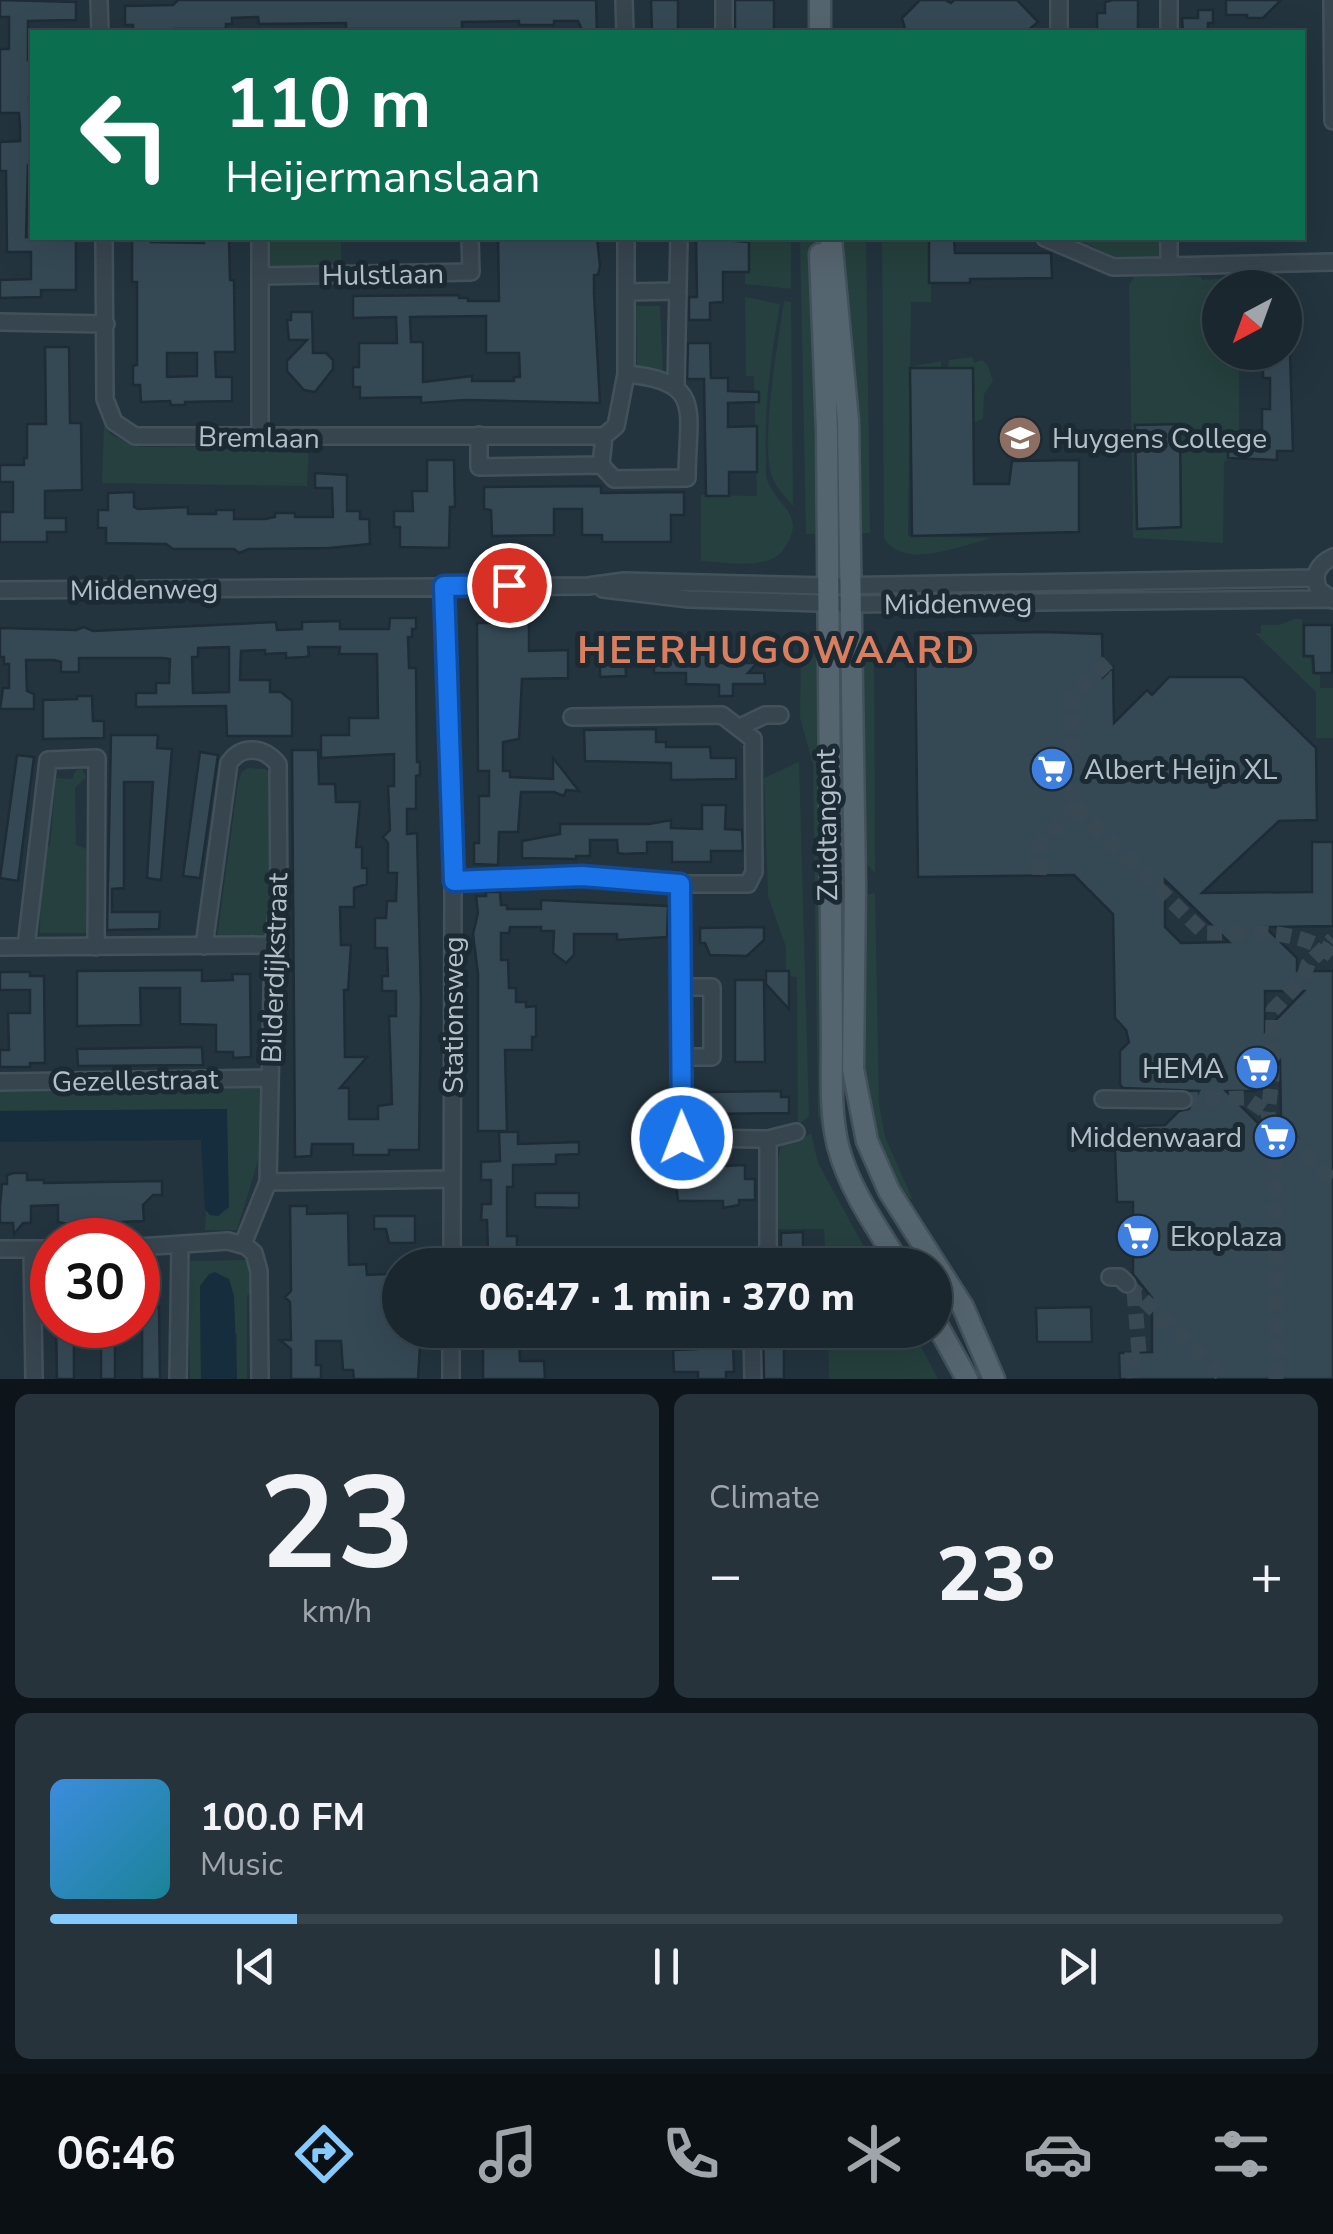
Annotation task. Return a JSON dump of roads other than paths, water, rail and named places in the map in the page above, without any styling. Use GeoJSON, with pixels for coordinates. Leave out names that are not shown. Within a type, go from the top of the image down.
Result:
{"type":"FeatureCollection","features":[{"type":"Feature","properties":{"kind":"main road"},"geometry":{"type":"LineString","coordinates":[[820,0],[820,30]]}},
{"type":"Feature","properties":{"kind":"main road","name":"Zuidtangent"},"geometry":{"type":"LineString","coordinates":[[820,240],[827,430],[832,1107],[839,1151],[852,1184],[890,1248]]}},
{"type":"Feature","properties":{"kind":"main road","name":"Zuidtangent"},"geometry":{"type":"LineString","coordinates":[[831,240],[848,422],[856,886],[854,1070],[860,1112],[867,1141],[889,1191],[963,1307],[994,1379]]}},
{"type":"Feature","properties":{"kind":"main road"},"geometry":{"type":"LineString","coordinates":[[949,1348],[966,1379]]}},
{"type":"Feature","properties":{"kind":"street"},"geometry":{"type":"LineString","coordinates":[[99,0],[100,30]]}},
{"type":"Feature","properties":{"kind":"street"},"geometry":{"type":"LineString","coordinates":[[624,0],[624,30]]}},
{"type":"Feature","properties":{"kind":"street"},"geometry":{"type":"LineString","coordinates":[[724,0],[724,30]]}},
{"type":"Feature","properties":{"kind":"street"},"geometry":{"type":"LineString","coordinates":[[1058,0],[1058,30]]}},
{"type":"Feature","properties":{"kind":"street"},"geometry":{"type":"LineString","coordinates":[[1169,0],[1169,30]]}},
{"type":"Feature","properties":{"kind":"street"},"geometry":{"type":"LineString","coordinates":[[1332,0],[1333,121]]}},
{"type":"Feature","properties":{"kind":"street"},"geometry":{"type":"LineString","coordinates":[[0,322],[106,324],[104,240]]}},
{"type":"Feature","properties":{"kind":"street"},"geometry":{"type":"LineString","coordinates":[[260,240],[260,436]]}},
{"type":"Feature","properties":{"kind":"street","name":"Hulstlaan"},"geometry":{"type":"LineString","coordinates":[[260,276],[471,272],[470,240]]}},
{"type":"Feature","properties":{"kind":"street"},"geometry":{"type":"LineString","coordinates":[[626,240],[626,374],[616,426],[604,436],[601,464],[614,479],[687,478],[687,398],[676,385],[626,374]]}},
{"type":"Feature","properties":{"kind":"street"},"geometry":{"type":"LineString","coordinates":[[676,385],[680,240]]}},
{"type":"Feature","properties":{"kind":"street"},"geometry":{"type":"LineString","coordinates":[[1050,240],[1113,267],[1333,262]]}},
{"type":"Feature","properties":{"kind":"street"},"geometry":{"type":"LineString","coordinates":[[1169,240],[1169,266]]}},
{"type":"Feature","properties":{"kind":"street"},"geometry":{"type":"LineString","coordinates":[[626,292],[678,291]]}},
{"type":"Feature","properties":{"kind":"street","name":"Bremlaan"},"geometry":{"type":"LineString","coordinates":[[106,324],[108,411],[123,431],[135,436],[604,436]]}},
{"type":"Feature","properties":{"kind":"street"},"geometry":{"type":"LineString","coordinates":[[479,436],[479,466],[601,464]]}},
{"type":"Feature","properties":{"kind":"street"},"geometry":{"type":"LineString","coordinates":[[1331,599],[1318,590],[1315,578],[1320,566],[1333,557]]}},
{"type":"Feature","properties":{"kind":"street","name":"Middenweg"},"geometry":{"type":"LineString","coordinates":[[851,595],[1315,578]]}},
{"type":"Feature","properties":{"kind":"street","name":"Stationsweg"},"geometry":{"type":"LineString","coordinates":[[444,586],[454,881],[452,1248]]}},
{"type":"Feature","properties":{"kind":"street","name":"Middenweg"},"geometry":{"type":"LineString","coordinates":[[0,590],[588,586],[689,599],[827,594],[1331,599]]}},
{"type":"Feature","properties":{"kind":"street"},"geometry":{"type":"LineString","coordinates":[[454,881],[582,876],[680,884],[748,884],[754,872],[753,738],[722,715],[572,717]]}},
{"type":"Feature","properties":{"kind":"street"},"geometry":{"type":"LineString","coordinates":[[740,727],[765,715],[780,715]]}},
{"type":"Feature","properties":{"kind":"street","name":"Bilderdijkstraat"},"geometry":{"type":"LineString","coordinates":[[204,946],[228,763],[234,754],[255,749],[272,756],[278,764],[279,900],[272,945],[268,1182],[243,1244]]}},
{"type":"Feature","properties":{"kind":"street"},"geometry":{"type":"LineString","coordinates":[[26,947],[48,760],[97,758],[96,947]]}},
{"type":"Feature","properties":{"kind":"street"},"geometry":{"type":"LineString","coordinates":[[680,884],[682,1138],[768,1139],[796,1132]]}},
{"type":"Feature","properties":{"kind":"street"},"geometry":{"type":"LineString","coordinates":[[0,947],[272,945]]}},
{"type":"Feature","properties":{"kind":"street"},"geometry":{"type":"LineString","coordinates":[[681,987],[712,987],[712,1057],[681,1057]]}},
{"type":"Feature","properties":{"kind":"street"},"geometry":{"type":"LineString","coordinates":[[681,1022],[712,1022]]}},
{"type":"Feature","properties":{"kind":"street","name":"Gezellestraat"},"geometry":{"type":"LineString","coordinates":[[0,1082],[270,1078]]}},
{"type":"Feature","properties":{"kind":"street"},"geometry":{"type":"LineString","coordinates":[[1103,1099],[1182,1100]]}},
{"type":"Feature","properties":{"kind":"street"},"geometry":{"type":"LineString","coordinates":[[768,1139],[768,1248]]}},
{"type":"Feature","properties":{"kind":"street"},"geometry":{"type":"LineString","coordinates":[[268,1182],[452,1179]]}},
{"type":"Feature","properties":{"kind":"street"},"geometry":{"type":"LineString","coordinates":[[160,1246],[228,1240],[243,1244],[254,1253],[260,1270],[260,1379]]}},
{"type":"Feature","properties":{"kind":"street"},"geometry":{"type":"LineString","coordinates":[[178,1379],[180,1246]]}},
{"type":"Feature","properties":{"kind":"street"},"geometry":{"type":"LineString","coordinates":[[0,1249],[30,1249]]}},
{"type":"Feature","properties":{"kind":"street"},"geometry":{"type":"LineString","coordinates":[[1110,1277],[1120,1277],[1127,1284]]}},
{"type":"Feature","properties":{"kind":"street"},"geometry":{"type":"LineString","coordinates":[[34,1348],[34,1379]]}},
{"type":"Feature","properties":{"kind":"street"},"geometry":{"type":"LineString","coordinates":[[452,1348],[452,1379]]}},
{"type":"Feature","properties":{"kind":"street"},"geometry":{"type":"LineString","coordinates":[[752,1348],[753,1379]]}},
{"type":"Feature","properties":{"kind":"water"},"geometry":{"type":"Polygon","coordinates":[[[227,1109],[229,1207],[218,1216],[205,1209],[201,1140],[0,1142],[0,1111],[227,1109]]]}},
{"type":"Feature","properties":{"kind":"water"},"geometry":{"type":"Polygon","coordinates":[[[215,1272],[229,1279],[234,1296],[237,1379],[201,1379],[200,1286],[215,1272]]]}},
{"type":"Feature","properties":{"kind":"tunnel"},"geometry":{"type":"LineString","coordinates":[[1108,662],[1072,697],[1072,804],[1204,933],[1288,936],[1319,946],[1333,956]]}},
{"type":"Feature","properties":{"kind":"tunnel"},"geometry":{"type":"LineString","coordinates":[[1039,875],[1040,845],[1076,807]]}},
{"type":"Feature","properties":{"kind":"tunnel"},"geometry":{"type":"LineString","coordinates":[[1276,1379],[1275,1147],[1268,1113],[1273,1010],[1333,939]]}},
{"type":"Feature","properties":{"kind":"tunnel"},"geometry":{"type":"LineString","coordinates":[[1183,1100],[1246,1098],[1268,1113]]}},
{"type":"Feature","properties":{"kind":"tunnel"},"geometry":{"type":"LineString","coordinates":[[1271,1121],[1333,1181]]}},
{"type":"Feature","properties":{"kind":"tunnel"},"geometry":{"type":"LineString","coordinates":[[1127,1284],[1226,1379]]}},
{"type":"Feature","properties":{"kind":"tunnel"},"geometry":{"type":"LineString","coordinates":[[1134,1291],[1139,1352]]}},
{"type":"Feature","properties":{"kind":"tunnel"},"geometry":{"type":"LineString","coordinates":[[1132,1352],[1134,1378]]}},
{"type":"Feature","properties":{"kind":"place","name":"Huygens College"},"geometry":{"type":"Point","coordinates":[1020,438]}},
{"type":"Feature","properties":{"kind":"place","name":"Albert Heijn XL"},"geometry":{"type":"Point","coordinates":[1052,769]}},
{"type":"Feature","properties":{"kind":"place","name":"HEMA"},"geometry":{"type":"Point","coordinates":[1257,1068]}},
{"type":"Feature","properties":{"kind":"place","name":"Middenwaard"},"geometry":{"type":"Point","coordinates":[1275,1137]}},
{"type":"Feature","properties":{"kind":"place","name":"Ekoplaza"},"geometry":{"type":"Point","coordinates":[1138,1236]}},
{"type":"Feature","properties":{"kind":"district","name":"HEERHUGOWAARD"},"geometry":{"type":"Point","coordinates":[777,650]}}]}
